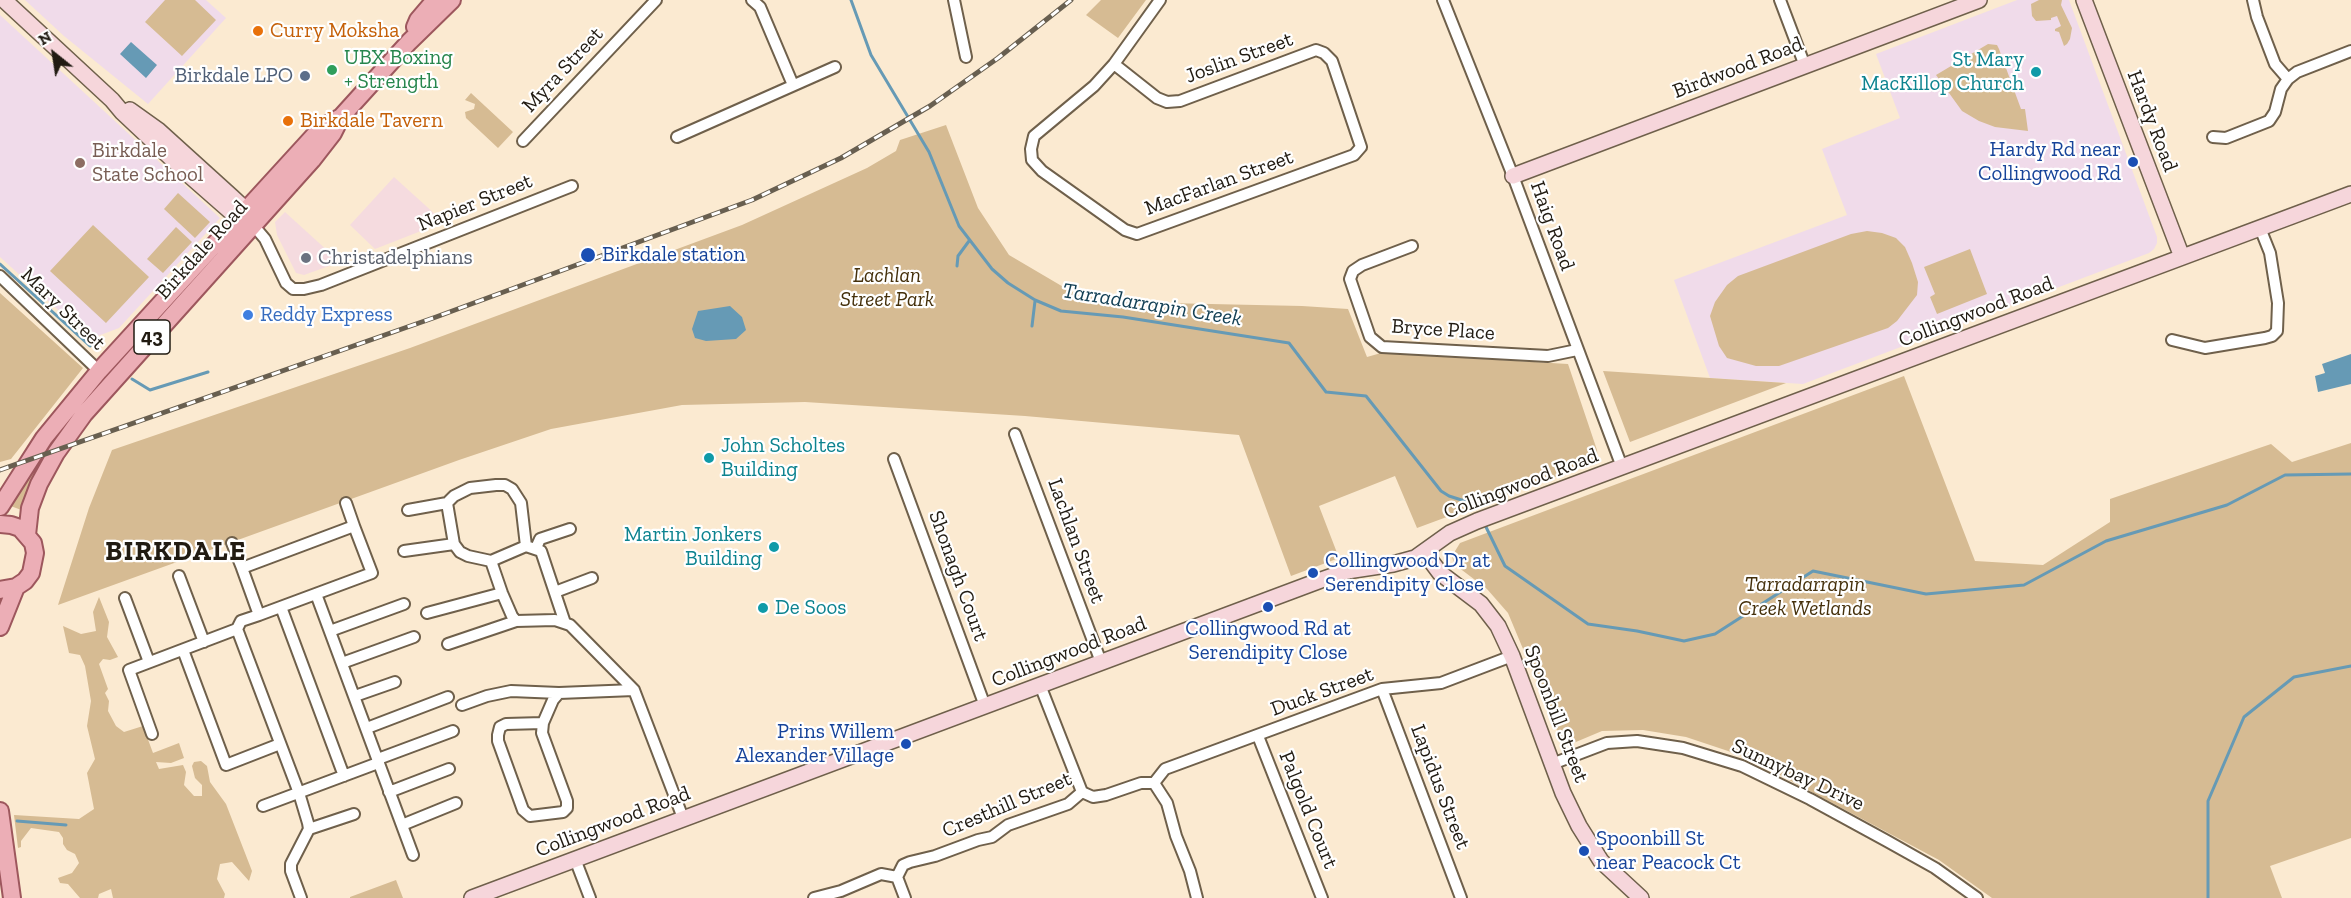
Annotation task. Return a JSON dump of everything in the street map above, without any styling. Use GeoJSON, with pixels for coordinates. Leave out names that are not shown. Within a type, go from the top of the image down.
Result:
{"type":"FeatureCollection","features":[{"type":"Feature","properties":{"kind":"main road","name":"Birkdale Road"},"geometry":{"type":"LineString","coordinates":[[409,42],[418,20],[435,0]]}},
{"type":"Feature","properties":{"kind":"main road","name":"Birkdale Road"},"geometry":{"type":"LineString","coordinates":[[27,535],[33,497],[47,468],[69,435],[118,375],[312,160],[333,133],[341,117],[409,42],[452,0]]}},
{"type":"Feature","properties":{"kind":"main road","name":"Birkdale Road"},"geometry":{"type":"LineString","coordinates":[[0,507],[44,438],[99,371],[322,127],[341,117]]}},
{"type":"Feature","properties":{"kind":"main road"},"geometry":{"type":"LineString","coordinates":[[0,524],[11,525],[27,535]]}},
{"type":"Feature","properties":{"kind":"main road","name":"43"},"geometry":{"type":"LineString","coordinates":[[8,588],[31,573],[35,564],[33,543],[27,535]]}},
{"type":"Feature","properties":{"kind":"main road"},"geometry":{"type":"LineString","coordinates":[[0,627],[8,588]]}},
{"type":"Feature","properties":{"kind":"main road"},"geometry":{"type":"LineString","coordinates":[[0,811],[12,898]]}},
{"type":"Feature","properties":{"kind":"street"},"geometry":{"type":"LineString","coordinates":[[4,0],[112,100],[142,131],[254,226]]}},
{"type":"Feature","properties":{"kind":"street","name":"Myra Street"},"geometry":{"type":"LineString","coordinates":[[523,141],[656,0]]}},
{"type":"Feature","properties":{"kind":"street"},"geometry":{"type":"LineString","coordinates":[[752,0],[760,7],[794,85]]}},
{"type":"Feature","properties":{"kind":"street"},"geometry":{"type":"LineString","coordinates":[[954,0],[966,57]]}},
{"type":"Feature","properties":{"kind":"street","name":"MacFarlan Street"},"geometry":{"type":"LineString","coordinates":[[1160,0],[1114,64],[1094,86],[1034,136],[1031,149],[1032,160],[1042,171],[1116,223],[1137,234],[1354,155],[1361,147]]}},
{"type":"Feature","properties":{"kind":"street","name":"Haig Road"},"geometry":{"type":"LineString","coordinates":[[1443,0],[1513,176],[1622,467]]}},
{"type":"Feature","properties":{"kind":"street"},"geometry":{"type":"LineString","coordinates":[[1780,0],[1805,66]]}},
{"type":"Feature","properties":{"kind":"street","name":"Birdwood Road"},"geometry":{"type":"LineString","coordinates":[[1513,176],[1978,0]]}},
{"type":"Feature","properties":{"kind":"street","name":"Hardy Road"},"geometry":{"type":"LineString","coordinates":[[2084,0],[2182,257]]}},
{"type":"Feature","properties":{"kind":"street"},"geometry":{"type":"LineString","coordinates":[[2253,0],[2274,64],[2288,79]]}},
{"type":"Feature","properties":{"kind":"street","name":"Joslin Street"},"geometry":{"type":"LineString","coordinates":[[1114,64],[1157,98],[1167,102],[1180,101],[1316,50],[1324,53],[1332,62],[1361,147]]}},
{"type":"Feature","properties":{"kind":"street"},"geometry":{"type":"LineString","coordinates":[[2213,137],[2226,138],[2269,121],[2275,112],[2281,88],[2288,79],[2297,72],[2351,51]]}},
{"type":"Feature","properties":{"kind":"street"},"geometry":{"type":"LineString","coordinates":[[677,137],[835,67]]}},
{"type":"Feature","properties":{"kind":"street","name":"Napier Street"},"geometry":{"type":"LineString","coordinates":[[254,226],[265,239],[286,283],[293,289],[304,290],[572,186]]}},
{"type":"Feature","properties":{"kind":"street","name":"Collingwood Road"},"geometry":{"type":"LineString","coordinates":[[472,898],[1321,579],[1358,568],[1404,562],[1425,553],[1442,538],[1461,528],[2351,194]]}},
{"type":"Feature","properties":{"kind":"street"},"geometry":{"type":"LineString","coordinates":[[2172,340],[2205,348],[2265,338],[2277,331],[2278,303],[2270,253],[2260,228]]}},
{"type":"Feature","properties":{"kind":"street","name":"Bryce Place"},"geometry":{"type":"LineString","coordinates":[[1412,246],[1362,265],[1353,271],[1350,279],[1370,337],[1382,347],[1548,356],[1577,350]]}},
{"type":"Feature","properties":{"kind":"street","name":"Mary Street"},"geometry":{"type":"LineString","coordinates":[[0,276],[99,371]]}},
{"type":"Feature","properties":{"kind":"street","name":"Lachlan Street"},"geometry":{"type":"LineString","coordinates":[[1015,434],[1101,662]]}},
{"type":"Feature","properties":{"kind":"street","name":"Shonagh Court"},"geometry":{"type":"LineString","coordinates":[[894,459],[985,706]]}},
{"type":"Feature","properties":{"kind":"street"},"geometry":{"type":"LineString","coordinates":[[408,510],[447,503],[454,496],[470,488],[505,485],[512,489],[521,503],[531,547]]}},
{"type":"Feature","properties":{"kind":"street"},"geometry":{"type":"LineString","coordinates":[[152,734],[129,670],[237,629],[241,621],[372,573],[346,503]]}},
{"type":"Feature","properties":{"kind":"street"},"geometry":{"type":"LineString","coordinates":[[447,503],[454,544],[460,552],[491,561],[531,547],[540,539],[570,529]]}},
{"type":"Feature","properties":{"kind":"street"},"geometry":{"type":"LineString","coordinates":[[242,568],[354,526]]}},
{"type":"Feature","properties":{"kind":"street"},"geometry":{"type":"LineString","coordinates":[[232,543],[259,615]]}},
{"type":"Feature","properties":{"kind":"street"},"geometry":{"type":"LineString","coordinates":[[404,551],[454,544]]}},
{"type":"Feature","properties":{"kind":"street"},"geometry":{"type":"LineString","coordinates":[[531,547],[541,551],[565,623]]}},
{"type":"Feature","properties":{"kind":"street","name":"Spoonbill Street"},"geometry":{"type":"LineString","coordinates":[[1425,553],[1440,573],[1481,604],[1498,626],[1512,656],[1570,810],[1587,842],[1601,861],[1636,897]]}},
{"type":"Feature","properties":{"kind":"street"},"geometry":{"type":"LineString","coordinates":[[491,561],[502,593],[516,621]]}},
{"type":"Feature","properties":{"kind":"street"},"geometry":{"type":"LineString","coordinates":[[179,576],[204,642]]}},
{"type":"Feature","properties":{"kind":"street"},"geometry":{"type":"LineString","coordinates":[[555,592],[592,578]]}},
{"type":"Feature","properties":{"kind":"street"},"geometry":{"type":"LineString","coordinates":[[427,613],[502,593]]}},
{"type":"Feature","properties":{"kind":"street"},"geometry":{"type":"LineString","coordinates":[[316,594],[413,855]]}},
{"type":"Feature","properties":{"kind":"street"},"geometry":{"type":"LineString","coordinates":[[125,598],[148,662]]}},
{"type":"Feature","properties":{"kind":"street"},"geometry":{"type":"LineString","coordinates":[[330,631],[404,604]]}},
{"type":"Feature","properties":{"kind":"street"},"geometry":{"type":"LineString","coordinates":[[281,607],[344,776]]}},
{"type":"Feature","properties":{"kind":"street"},"geometry":{"type":"LineString","coordinates":[[448,644],[516,621],[555,620],[570,625],[634,690],[683,818]]}},
{"type":"Feature","properties":{"kind":"street"},"geometry":{"type":"LineString","coordinates":[[237,629],[299,793],[309,829],[291,864],[291,871],[301,898]]}},
{"type":"Feature","properties":{"kind":"street"},"geometry":{"type":"LineString","coordinates":[[342,663],[414,637]]}},
{"type":"Feature","properties":{"kind":"street"},"geometry":{"type":"LineString","coordinates":[[183,650],[226,765],[280,744]]}},
{"type":"Feature","properties":{"kind":"street","name":"Duck Street"},"geometry":{"type":"LineString","coordinates":[[1154,783],[1165,769],[1382,689],[1441,683],[1512,656]]}},
{"type":"Feature","properties":{"kind":"street"},"geometry":{"type":"LineString","coordinates":[[355,696],[395,682]]}},
{"type":"Feature","properties":{"kind":"street"},"geometry":{"type":"LineString","coordinates":[[1040,685],[1082,792]]}},
{"type":"Feature","properties":{"kind":"street","name":"Lapidus Street"},"geometry":{"type":"LineString","coordinates":[[1382,689],[1461,898]]}},
{"type":"Feature","properties":{"kind":"street"},"geometry":{"type":"LineString","coordinates":[[462,705],[511,691],[559,693],[634,690]]}},
{"type":"Feature","properties":{"kind":"street"},"geometry":{"type":"LineString","coordinates":[[543,723],[506,724],[500,727],[498,735],[498,741],[523,810],[530,816],[562,812],[567,808],[567,801],[542,733],[543,723],[553,700],[559,693]]}},
{"type":"Feature","properties":{"kind":"street"},"geometry":{"type":"LineString","coordinates":[[367,728],[448,697]]}},
{"type":"Feature","properties":{"kind":"street"},"geometry":{"type":"LineString","coordinates":[[263,806],[344,776],[453,731]]}},
{"type":"Feature","properties":{"kind":"street","name":"Palgold Court"},"geometry":{"type":"LineString","coordinates":[[1258,736],[1322,898]]}},
{"type":"Feature","properties":{"kind":"street","name":"Sunnybay Drive"},"geometry":{"type":"LineString","coordinates":[[1552,764],[1607,743],[1637,741],[1683,748],[1742,765],[1810,799],[1935,868],[1977,898]]}},
{"type":"Feature","properties":{"kind":"street"},"geometry":{"type":"LineString","coordinates":[[389,792],[448,769]]}},
{"type":"Feature","properties":{"kind":"street","name":"Cresthill Street"},"geometry":{"type":"LineString","coordinates":[[897,877],[903,865],[992,837],[1008,825],[1068,804],[1082,792],[1093,797],[1141,783],[1154,783]]}},
{"type":"Feature","properties":{"kind":"street"},"geometry":{"type":"LineString","coordinates":[[1154,783],[1167,803],[1197,898]]}},
{"type":"Feature","properties":{"kind":"street"},"geometry":{"type":"LineString","coordinates":[[402,825],[456,803]]}},
{"type":"Feature","properties":{"kind":"street"},"geometry":{"type":"LineString","coordinates":[[309,829],[354,814]]}},
{"type":"Feature","properties":{"kind":"street"},"geometry":{"type":"LineString","coordinates":[[575,859],[590,898]]}},
{"type":"Feature","properties":{"kind":"street"},"geometry":{"type":"LineString","coordinates":[[814,898],[841,891],[881,874],[897,877],[904,898]]}},
{"type":"Feature","properties":{"kind":"shaded area","name":"Birkdale State School"},"geometry":{"type":"Polygon","coordinates":[[[25,0],[206,0],[226,18],[148,104],[64,36],[25,0]]]}},
{"type":"Feature","properties":{"kind":"shaded area"},"geometry":{"type":"Polygon","coordinates":[[[2017,0],[2069,0],[2157,237],[2154,249],[2149,253],[1803,384],[1710,378],[1674,280],[1847,215],[1822,149],[1900,118],[1876,54],[2017,0]]]}},
{"type":"Feature","properties":{"kind":"shaded area","name":"Birkdale State School"},"geometry":{"type":"Polygon","coordinates":[[[0,15],[220,218],[119,328],[90,339],[0,257],[0,15]]]}},
{"type":"Feature","properties":{"kind":"shaded area"},"geometry":{"type":"Polygon","coordinates":[[[394,177],[436,215],[421,231],[375,249],[350,225],[394,177]]]}},
{"type":"Feature","properties":{"kind":"shaded area"},"geometry":{"type":"Polygon","coordinates":[[[285,212],[340,262],[304,275],[296,273],[277,235],[275,222],[285,212]]]}},
{"type":"Feature","properties":{"kind":"green space"},"geometry":{"type":"Polygon","coordinates":[[[165,0],[195,0],[216,20],[182,56],[145,22],[165,0]]]}},
{"type":"Feature","properties":{"kind":"green space"},"geometry":{"type":"Polygon","coordinates":[[[1101,0],[1146,0],[1118,38],[1086,15],[1101,0]]]}},
{"type":"Feature","properties":{"kind":"green space"},"geometry":{"type":"Polygon","coordinates":[[[2039,0],[2062,0],[2061,5],[2072,28],[2070,39],[2064,46],[2059,32],[2055,31],[2061,26],[2057,16],[2051,20],[2036,21],[2032,16],[2031,4],[2039,0]]]}},
{"type":"Feature","properties":{"kind":"green space"},"geometry":{"type":"Polygon","coordinates":[[[1988,44],[1997,45],[1999,49],[2021,109],[2025,109],[2028,131],[1995,127],[1962,111],[1936,75],[1988,44]]]}},
{"type":"Feature","properties":{"kind":"green space"},"geometry":{"type":"Polygon","coordinates":[[[471,93],[513,132],[498,148],[466,118],[465,112],[474,109],[475,104],[465,100],[471,93]]]}},
{"type":"Feature","properties":{"kind":"green space","name":"Lachlan Street Park"},"geometry":{"type":"Polygon","coordinates":[[[946,125],[978,208],[1009,255],[1077,295],[1119,302],[1348,309],[1367,357],[1381,353],[1568,364],[1597,450],[1598,461],[1417,528],[1395,476],[1319,506],[1339,558],[1291,576],[1239,435],[1025,416],[805,402],[682,405],[551,429],[58,605],[89,508],[112,450],[410,348],[742,225],[867,168],[896,151],[900,140],[946,125]]]}},
{"type":"Feature","properties":{"kind":"green space"},"geometry":{"type":"Polygon","coordinates":[[[178,193],[210,222],[195,238],[164,209],[178,193]]]}},
{"type":"Feature","properties":{"kind":"green space"},"geometry":{"type":"Polygon","coordinates":[[[93,225],[149,277],[106,323],[50,271],[93,225]]]}},
{"type":"Feature","properties":{"kind":"green space"},"geometry":{"type":"Polygon","coordinates":[[[176,227],[192,242],[163,273],[147,259],[176,227]]]}},
{"type":"Feature","properties":{"kind":"green space"},"geometry":{"type":"Polygon","coordinates":[[[1867,231],[1896,238],[1905,247],[1912,263],[1918,282],[1917,295],[1897,321],[1888,328],[1779,366],[1756,366],[1727,358],[1719,346],[1710,316],[1715,302],[1727,285],[1738,276],[1851,234],[1867,231]]]}},
{"type":"Feature","properties":{"kind":"green space"},"geometry":{"type":"Polygon","coordinates":[[[1970,249],[1987,294],[1937,314],[1930,297],[1935,294],[1924,267],[1970,249]]]}},
{"type":"Feature","properties":{"kind":"green space"},"geometry":{"type":"Polygon","coordinates":[[[0,293],[83,368],[11,459],[0,462],[0,293]]]}},
{"type":"Feature","properties":{"kind":"green space"},"geometry":{"type":"Polygon","coordinates":[[[1603,371],[1710,378],[1786,383],[1630,442],[1603,371]]]}},
{"type":"Feature","properties":{"kind":"green space","name":"Tarradarrapin Creek Wetlands"},"geometry":{"type":"Polygon","coordinates":[[[1904,376],[1975,561],[2043,565],[2110,522],[2110,499],[2271,444],[2292,462],[2351,443],[2351,838],[2270,866],[2282,898],[1992,898],[1939,860],[1746,757],[1686,737],[1643,730],[1602,731],[1564,747],[1508,613],[1487,589],[1454,564],[1452,556],[1460,543],[1904,376]]]}},
{"type":"Feature","properties":{"kind":"green space"},"geometry":{"type":"Polygon","coordinates":[[[89,390],[94,394],[24,511],[8,505],[33,464],[89,390]]]}},
{"type":"Feature","properties":{"kind":"green space"},"geometry":{"type":"Polygon","coordinates":[[[99,597],[109,622],[107,637],[118,657],[110,660],[103,659],[99,664],[108,689],[105,693],[109,701],[108,711],[116,726],[124,732],[143,726],[153,753],[179,743],[184,758],[171,763],[156,762],[159,769],[183,765],[186,772],[184,785],[194,796],[202,796],[202,785],[195,778],[192,766],[194,762],[201,761],[207,766],[210,782],[226,804],[252,871],[249,881],[232,862],[220,864],[217,879],[225,894],[224,898],[113,898],[111,889],[99,894],[98,898],[80,898],[68,884],[60,883],[58,878],[72,873],[79,863],[75,854],[67,850],[63,844],[63,838],[59,832],[31,828],[21,841],[21,847],[18,848],[14,815],[79,819],[94,809],[87,773],[95,759],[87,726],[91,701],[85,666],[80,655],[69,653],[63,626],[81,634],[96,631],[93,612],[99,597]]]}},
{"type":"Feature","properties":{"kind":"green space"},"geometry":{"type":"Polygon","coordinates":[[[396,880],[403,898],[350,898],[350,897],[396,880]]]}},
{"type":"Feature","properties":{"kind":"water"},"geometry":{"type":"Polygon","coordinates":[[[131,42],[157,65],[146,78],[120,54],[131,42]]]}},
{"type":"Feature","properties":{"kind":"water"},"geometry":{"type":"Polygon","coordinates":[[[730,306],[742,317],[746,330],[736,339],[706,341],[695,338],[692,329],[698,311],[730,306]]]}},
{"type":"Feature","properties":{"kind":"water"},"geometry":{"type":"Polygon","coordinates":[[[2351,354],[2351,384],[2318,392],[2315,376],[2325,373],[2322,364],[2351,354]]]}},
{"type":"Feature","properties":{"kind":"waterway","name":"Tarradarrapin Creek"},"geometry":{"type":"LineString","coordinates":[[851,0],[871,55],[929,152],[959,226],[992,269],[1008,283],[1035,300],[1061,311],[1123,317],[1289,343],[1326,392],[1366,396],[1441,491],[1477,507]]}},
{"type":"Feature","properties":{"kind":"waterway"},"geometry":{"type":"LineString","coordinates":[[957,266],[958,256],[969,241]]}},
{"type":"Feature","properties":{"kind":"waterway"},"geometry":{"type":"LineString","coordinates":[[0,264],[90,346]]}},
{"type":"Feature","properties":{"kind":"waterway"},"geometry":{"type":"LineString","coordinates":[[1032,326],[1035,301]]}},
{"type":"Feature","properties":{"kind":"waterway"},"geometry":{"type":"LineString","coordinates":[[132,379],[150,390],[208,372]]}},
{"type":"Feature","properties":{"kind":"waterway","name":"Tarradarrapin Creek"},"geometry":{"type":"LineString","coordinates":[[1486,527],[1505,566],[1588,624],[1684,641],[1715,634],[1813,571],[1926,594],[2024,585],[2106,541],[2227,505],[2285,475],[2351,474]]}},
{"type":"Feature","properties":{"kind":"waterway"},"geometry":{"type":"LineString","coordinates":[[2208,898],[2208,801],[2244,717],[2294,677],[2351,666]]}},
{"type":"Feature","properties":{"kind":"waterway"},"geometry":{"type":"LineString","coordinates":[[17,821],[66,825]]}},
{"type":"Feature","properties":{"kind":"railway"},"geometry":{"type":"LineString","coordinates":[[0,470],[436,317],[752,200],[841,158],[930,106],[998,58],[1071,0]]}},
{"type":"Feature","properties":{"kind":"place","name":"Curry Moksha"},"geometry":{"type":"Point","coordinates":[258,31]}},
{"type":"Feature","properties":{"kind":"place","name":"UBX Boxing + Strength"},"geometry":{"type":"Point","coordinates":[332,70]}},
{"type":"Feature","properties":{"kind":"place","name":"St Mary MacKillop Church"},"geometry":{"type":"Point","coordinates":[2036,72]}},
{"type":"Feature","properties":{"kind":"place","name":"Birkdale LPO"},"geometry":{"type":"Point","coordinates":[305,76]}},
{"type":"Feature","properties":{"kind":"place","name":"Birkdale Tavern"},"geometry":{"type":"Point","coordinates":[288,121]}},
{"type":"Feature","properties":{"kind":"place","name":"Hardy Rd near Collingwood Rd"},"geometry":{"type":"Point","coordinates":[2133,162]}},
{"type":"Feature","properties":{"kind":"place","name":"Birkdale State School"},"geometry":{"type":"Point","coordinates":[80,163]}},
{"type":"Feature","properties":{"kind":"place","name":"Birkdale station"},"geometry":{"type":"Point","coordinates":[588,255]}},
{"type":"Feature","properties":{"kind":"place","name":"Christadelphians"},"geometry":{"type":"Point","coordinates":[306,258]}},
{"type":"Feature","properties":{"kind":"place","name":"Reddy Express"},"geometry":{"type":"Point","coordinates":[248,315]}},
{"type":"Feature","properties":{"kind":"place","name":"John Scholtes Building"},"geometry":{"type":"Point","coordinates":[709,458]}},
{"type":"Feature","properties":{"kind":"place","name":"Martin Jonkers Building"},"geometry":{"type":"Point","coordinates":[774,547]}},
{"type":"Feature","properties":{"kind":"place","name":"Collingwood Dr at Serendipity Close"},"geometry":{"type":"Point","coordinates":[1313,573]}},
{"type":"Feature","properties":{"kind":"place","name":"Collingwood Rd at Serendipity Close"},"geometry":{"type":"Point","coordinates":[1268,607]}},
{"type":"Feature","properties":{"kind":"place","name":"De Soos"},"geometry":{"type":"Point","coordinates":[763,608]}},
{"type":"Feature","properties":{"kind":"place","name":"Prins Willem Alexander Village"},"geometry":{"type":"Point","coordinates":[906,744]}},
{"type":"Feature","properties":{"kind":"place","name":"Spoonbill St near Peacock Ct"},"geometry":{"type":"Point","coordinates":[1584,851]}},
{"type":"Feature","properties":{"kind":"district","name":"BIRKDALE"},"geometry":{"type":"Point","coordinates":[176,552]}}]}
